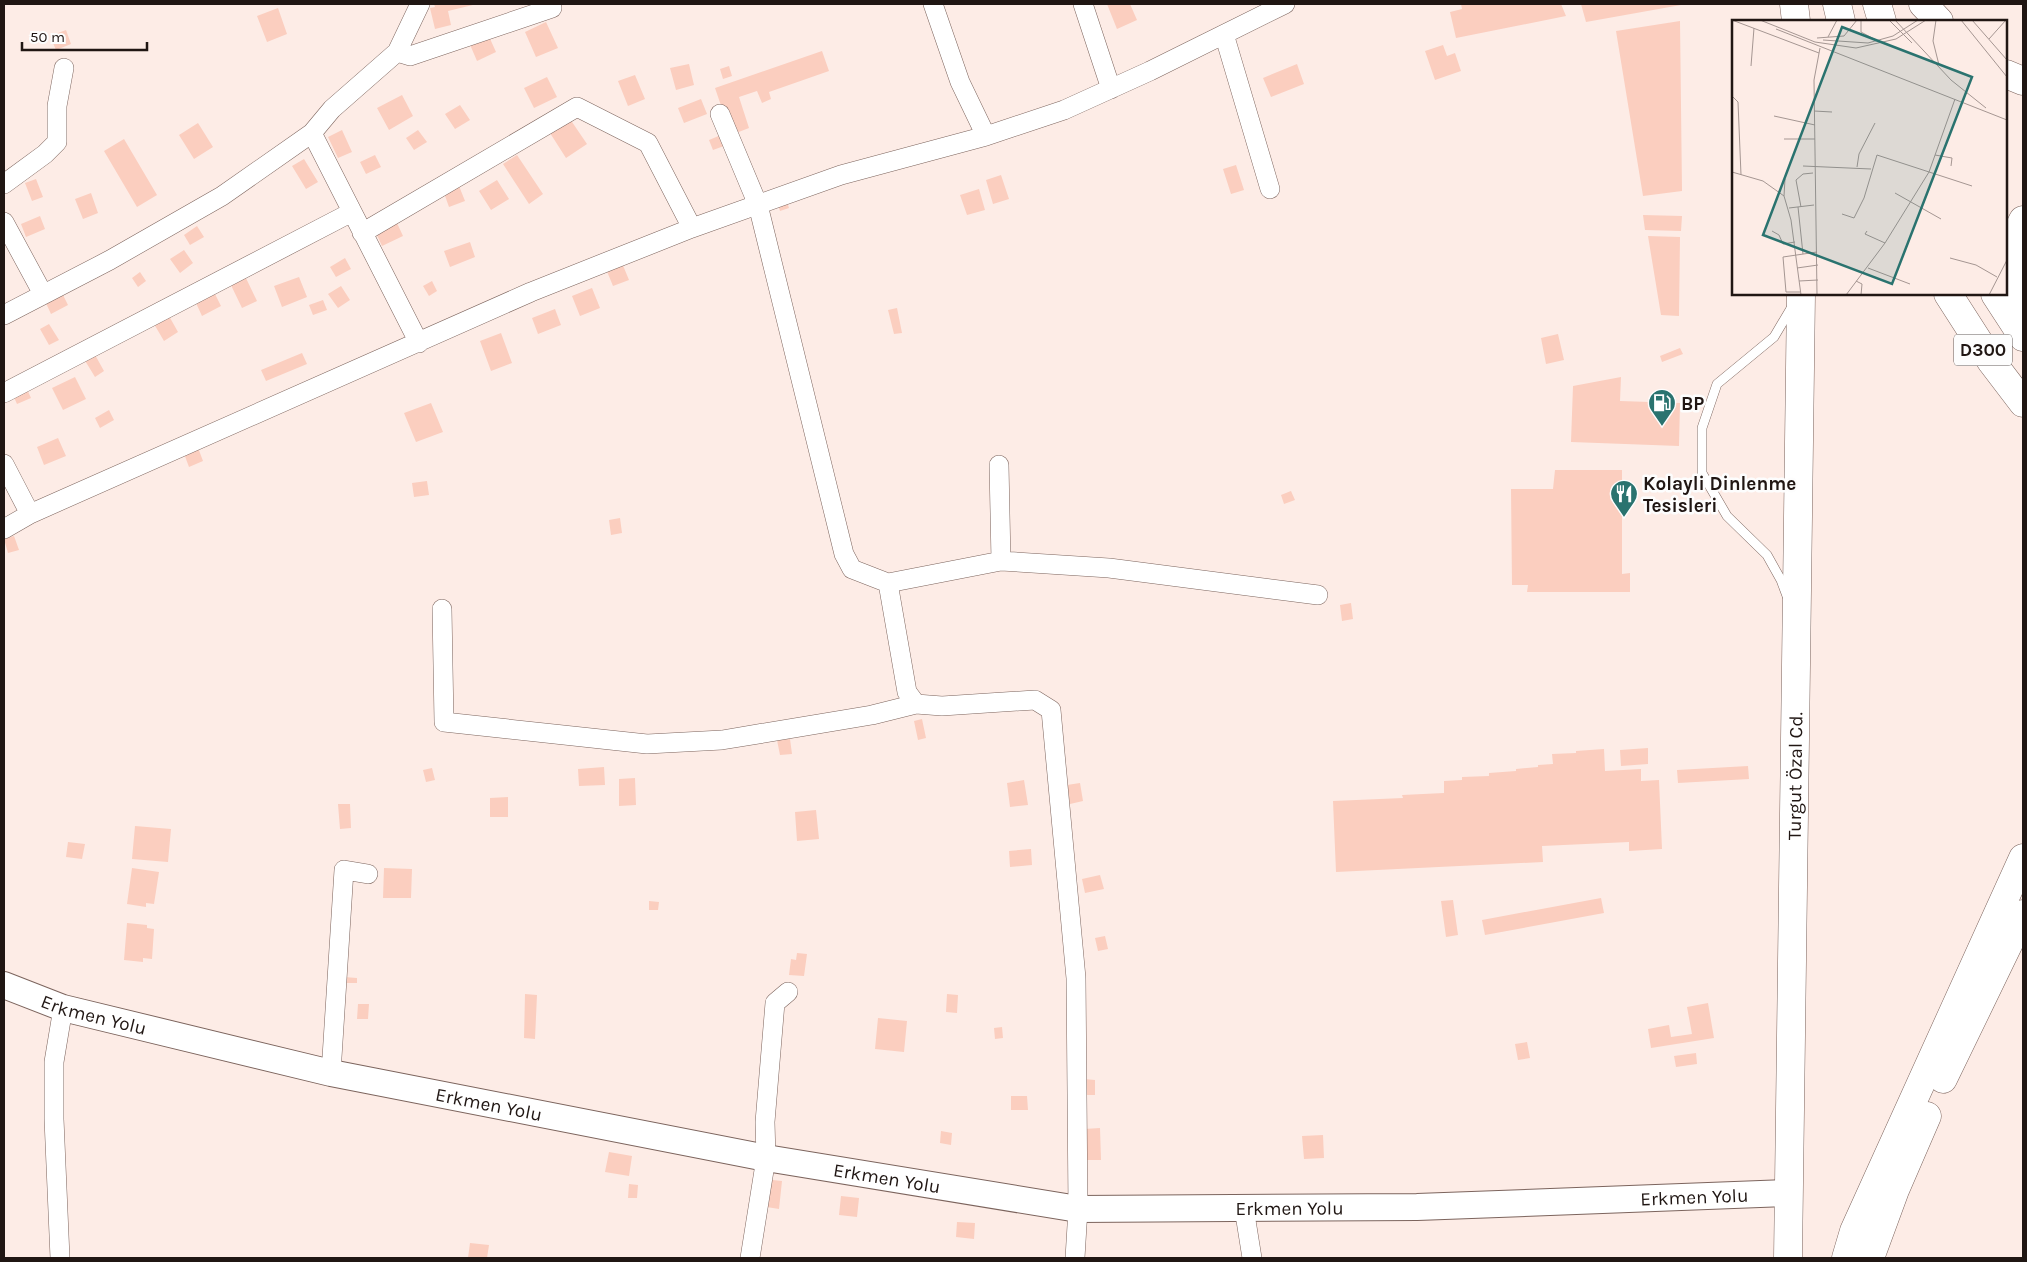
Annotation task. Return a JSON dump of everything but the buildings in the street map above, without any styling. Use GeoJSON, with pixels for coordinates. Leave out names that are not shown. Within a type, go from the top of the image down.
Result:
{"type":"FeatureCollection","features":[{"type":"Feature","properties":{"kind":"main road"},"geometry":{"type":"LineString","coordinates":[[1794,4],[1796,20]]}},
{"type":"Feature","properties":{"kind":"main road"},"geometry":{"type":"LineString","coordinates":[[1837,4],[1841,20]]}},
{"type":"Feature","properties":{"kind":"main road"},"geometry":{"type":"LineString","coordinates":[[1877,4],[1882,20]]}},
{"type":"Feature","properties":{"kind":"main road"},"geometry":{"type":"LineString","coordinates":[[1924,4],[1938,20]]}},
{"type":"Feature","properties":{"kind":"main road"},"geometry":{"type":"LineString","coordinates":[[2007,74],[2023,81]]}},
{"type":"Feature","properties":{"kind":"main road"},"geometry":{"type":"LineString","coordinates":[[2023,220],[2021,224],[2016,286],[2023,306]]}},
{"type":"Feature","properties":{"kind":"main road","name":"Turgut Özal Cd."},"geometry":{"type":"LineString","coordinates":[[1788,1258],[1800,295]]}},
{"type":"Feature","properties":{"kind":"main road","name":"D300"},"geometry":{"type":"LineString","coordinates":[[1949,295],[1991,361],[2023,402]]}},
{"type":"Feature","properties":{"kind":"main road","name":"D300"},"geometry":{"type":"LineString","coordinates":[[1996,295],[2023,337]]}},
{"type":"Feature","properties":{"kind":"main road"},"geometry":{"type":"LineString","coordinates":[[1846,1258],[1854,1231],[2023,858]]}},
{"type":"Feature","properties":{"kind":"main road"},"geometry":{"type":"LineString","coordinates":[[1870,1258],[1895,1190],[1934,1099],[2023,914]]}},
{"type":"Feature","properties":{"kind":"main road"},"geometry":{"type":"LineString","coordinates":[[1988,986],[2013,963],[2023,950]]}},
{"type":"Feature","properties":{"kind":"street"},"geometry":{"type":"LineString","coordinates":[[4,315],[110,260],[222,196],[312,133],[332,109],[396,52],[420,4]]}},
{"type":"Feature","properties":{"kind":"street"},"geometry":{"type":"LineString","coordinates":[[933,4],[960,82],[986,136]]}},
{"type":"Feature","properties":{"kind":"street"},"geometry":{"type":"LineString","coordinates":[[1083,4],[1111,89]]}},
{"type":"Feature","properties":{"kind":"street"},"geometry":{"type":"LineString","coordinates":[[4,528],[30,514],[531,292],[692,228],[841,175],[986,136],[1064,110],[1286,4]]}},
{"type":"Feature","properties":{"kind":"street"},"geometry":{"type":"LineString","coordinates":[[396,52],[410,56],[552,8]]}},
{"type":"Feature","properties":{"kind":"street"},"geometry":{"type":"LineString","coordinates":[[1224,34],[1270,189]]}},
{"type":"Feature","properties":{"kind":"street"},"geometry":{"type":"LineString","coordinates":[[4,184],[45,154],[57,142],[57,106],[64,68]]}},
{"type":"Feature","properties":{"kind":"street"},"geometry":{"type":"LineString","coordinates":[[362,233],[577,107],[648,143],[692,228]]}},
{"type":"Feature","properties":{"kind":"street"},"geometry":{"type":"LineString","coordinates":[[720,114],[758,205],[844,554],[852,569],[888,584],[1001,561],[1109,568],[1318,595]]}},
{"type":"Feature","properties":{"kind":"street"},"geometry":{"type":"LineString","coordinates":[[312,133],[419,343]]}},
{"type":"Feature","properties":{"kind":"street"},"geometry":{"type":"LineString","coordinates":[[4,393],[352,212]]}},
{"type":"Feature","properties":{"kind":"street"},"geometry":{"type":"LineString","coordinates":[[4,222],[43,294]]}},
{"type":"Feature","properties":{"kind":"street"},"geometry":{"type":"LineString","coordinates":[[4,464],[30,514]]}},
{"type":"Feature","properties":{"kind":"street"},"geometry":{"type":"LineString","coordinates":[[999,466],[1001,561]]}},
{"type":"Feature","properties":{"kind":"street"},"geometry":{"type":"LineString","coordinates":[[888,584],[907,692],[916,704]]}},
{"type":"Feature","properties":{"kind":"street"},"geometry":{"type":"LineString","coordinates":[[442,609],[444,722],[647,744],[722,740],[872,715],[916,704],[942,706],[1035,700],[1051,710],[1076,978],[1078,1209],[1075,1258]]}},
{"type":"Feature","properties":{"kind":"street"},"geometry":{"type":"LineString","coordinates":[[331,1073],[344,870],[368,874]]}},
{"type":"Feature","properties":{"kind":"street","name":"Erkmen Yolu"},"geometry":{"type":"LineString","coordinates":[[4,984],[63,1008],[331,1073],[766,1158],[1078,1209],[1417,1207],[1789,1193]]}},
{"type":"Feature","properties":{"kind":"street"},"geometry":{"type":"LineString","coordinates":[[750,1258],[766,1158],[764,1122],[775,1003],[788,992]]}},
{"type":"Feature","properties":{"kind":"street"},"geometry":{"type":"LineString","coordinates":[[60,1258],[54,1119],[54,1062],[63,1008]]}},
{"type":"Feature","properties":{"kind":"street"},"geometry":{"type":"LineString","coordinates":[[1244,1208],[1252,1258]]}},
{"type":"Feature","properties":{"kind":"lane"},"geometry":{"type":"LineString","coordinates":[[1796,624],[1781,580],[1767,555],[1727,516],[1702,473],[1702,428],[1717,384],[1774,337],[1799,295]]}},
{"type":"Feature","properties":{"kind":"place","name":"BP"},"geometry":{"type":"Point","coordinates":[1662,427]}},
{"type":"Feature","properties":{"kind":"place","name":"Kolayli Dinlenme Tesisleri"},"geometry":{"type":"Point","coordinates":[1624,518]}}]}
